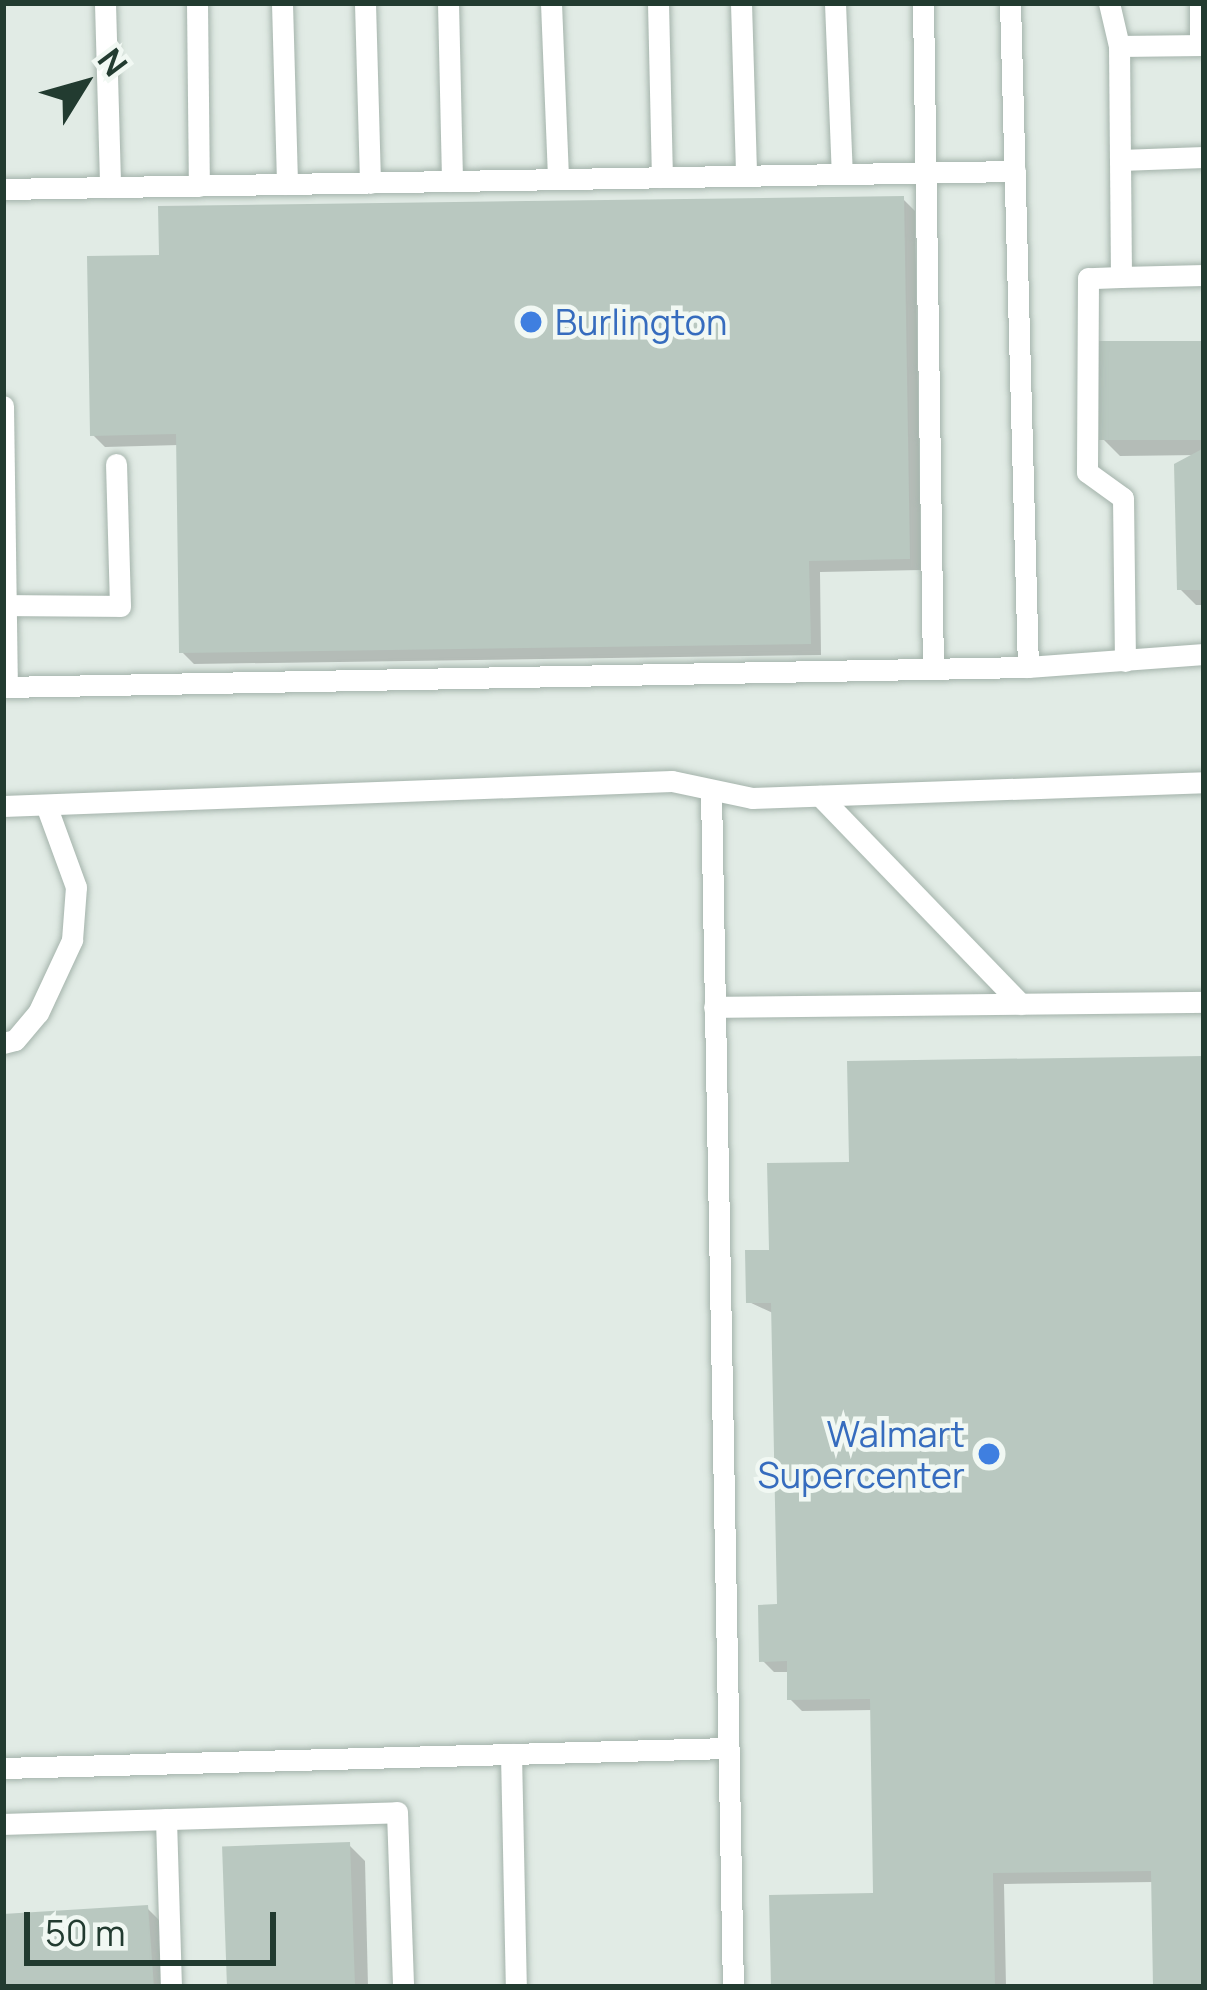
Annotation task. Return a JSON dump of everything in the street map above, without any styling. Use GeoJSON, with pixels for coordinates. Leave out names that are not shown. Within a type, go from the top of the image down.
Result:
{"type":"FeatureCollection","features":[{"type":"Feature","properties":{"kind":"lane"},"geometry":{"type":"LineString","coordinates":[[105,3],[110,188]]}},
{"type":"Feature","properties":{"kind":"lane"},"geometry":{"type":"LineString","coordinates":[[197,3],[199,186]]}},
{"type":"Feature","properties":{"kind":"lane"},"geometry":{"type":"LineString","coordinates":[[282,3],[287,184]]}},
{"type":"Feature","properties":{"kind":"lane"},"geometry":{"type":"LineString","coordinates":[[365,3],[370,183]]}},
{"type":"Feature","properties":{"kind":"lane"},"geometry":{"type":"LineString","coordinates":[[448,3],[452,181]]}},
{"type":"Feature","properties":{"kind":"lane"},"geometry":{"type":"LineString","coordinates":[[551,3],[558,179]]}},
{"type":"Feature","properties":{"kind":"lane"},"geometry":{"type":"LineString","coordinates":[[658,3],[662,177]]}},
{"type":"Feature","properties":{"kind":"lane"},"geometry":{"type":"LineString","coordinates":[[741,3],[746,176]]}},
{"type":"Feature","properties":{"kind":"lane"},"geometry":{"type":"LineString","coordinates":[[836,3],[842,174]]}},
{"type":"Feature","properties":{"kind":"lane"},"geometry":{"type":"LineString","coordinates":[[922,3],[933,669]]}},
{"type":"Feature","properties":{"kind":"lane"},"geometry":{"type":"LineString","coordinates":[[1010,3],[1028,668]]}},
{"type":"Feature","properties":{"kind":"lane"},"geometry":{"type":"LineString","coordinates":[[1109,3],[1119,46],[1121,277]]}},
{"type":"Feature","properties":{"kind":"lane"},"geometry":{"type":"LineString","coordinates":[[1119,46],[1202,45],[1200,3]]}},
{"type":"Feature","properties":{"kind":"lane"},"geometry":{"type":"LineString","coordinates":[[1120,160],[1204,157]]}},
{"type":"Feature","properties":{"kind":"lane"},"geometry":{"type":"LineString","coordinates":[[3,189],[1015,171]]}},
{"type":"Feature","properties":{"kind":"lane"},"geometry":{"type":"LineString","coordinates":[[1125,661],[1123,498],[1088,472],[1088,278],[1204,275]]}},
{"type":"Feature","properties":{"kind":"lane"},"geometry":{"type":"LineString","coordinates":[[3,406],[5,686],[1028,668],[1204,654]]}},
{"type":"Feature","properties":{"kind":"lane"},"geometry":{"type":"LineString","coordinates":[[6,605],[120,606],[116,464]]}},
{"type":"Feature","properties":{"kind":"lane"},"geometry":{"type":"LineString","coordinates":[[3,806],[672,781],[711,791],[820,796],[1204,782]]}},
{"type":"Feature","properties":{"kind":"lane"},"geometry":{"type":"LineString","coordinates":[[711,791],[733,1987]]}},
{"type":"Feature","properties":{"kind":"lane"},"geometry":{"type":"LineString","coordinates":[[820,796],[1021,1004]]}},
{"type":"Feature","properties":{"kind":"lane"},"geometry":{"type":"LineString","coordinates":[[3,1042],[15,1040],[38,1013],[72,940],[76,887],[46,805]]}},
{"type":"Feature","properties":{"kind":"lane"},"geometry":{"type":"LineString","coordinates":[[715,1006],[1204,1001]]}},
{"type":"Feature","properties":{"kind":"lane"},"geometry":{"type":"LineString","coordinates":[[3,1768],[728,1748]]}},
{"type":"Feature","properties":{"kind":"lane"},"geometry":{"type":"LineString","coordinates":[[511,1754],[516,1987]]}},
{"type":"Feature","properties":{"kind":"lane"},"geometry":{"type":"LineString","coordinates":[[3,1823],[398,1812],[403,1987]]}},
{"type":"Feature","properties":{"kind":"lane"},"geometry":{"type":"LineString","coordinates":[[166,1819],[171,1987]]}},
{"type":"Feature","properties":{"kind":"building"},"geometry":{"type":"Polygon","coordinates":[[[904,196],[910,559],[809,561],[811,644],[179,653],[176,434],[90,436],[87,256],[159,255],[158,206],[904,196]]]}},
{"type":"Feature","properties":{"kind":"building"},"geometry":{"type":"Polygon","coordinates":[[[1099,341],[1204,341],[1204,440],[1099,440],[1099,341]]]}},
{"type":"Feature","properties":{"kind":"building"},"geometry":{"type":"Polygon","coordinates":[[[1204,448],[1204,590],[1177,590],[1174,464],[1204,448]]]}},
{"type":"Feature","properties":{"kind":"building","name":"Walmart Supercenter"},"geometry":{"type":"Polygon","coordinates":[[[1204,1056],[1204,1987],[1153,1987],[1151,1871],[993,1873],[995,1987],[771,1987],[769,1895],[873,1893],[870,1699],[787,1700],[787,1661],[759,1662],[758,1605],[777,1604],[771,1303],[746,1303],[745,1250],[769,1250],[767,1163],[849,1162],[847,1061],[1204,1056]]]}},
{"type":"Feature","properties":{"kind":"building"},"geometry":{"type":"Polygon","coordinates":[[[350,1842],[355,1987],[227,1987],[222,1846],[350,1842]]]}},
{"type":"Feature","properties":{"kind":"building"},"geometry":{"type":"Polygon","coordinates":[[[148,1905],[154,1987],[3,1987],[3,1914],[148,1905]]]}},
{"type":"Feature","properties":{"kind":"place","name":"Burlington"},"geometry":{"type":"Point","coordinates":[531,322]}},
{"type":"Feature","properties":{"kind":"place","name":"Walmart Supercenter"},"geometry":{"type":"Point","coordinates":[989,1454]}}]}
